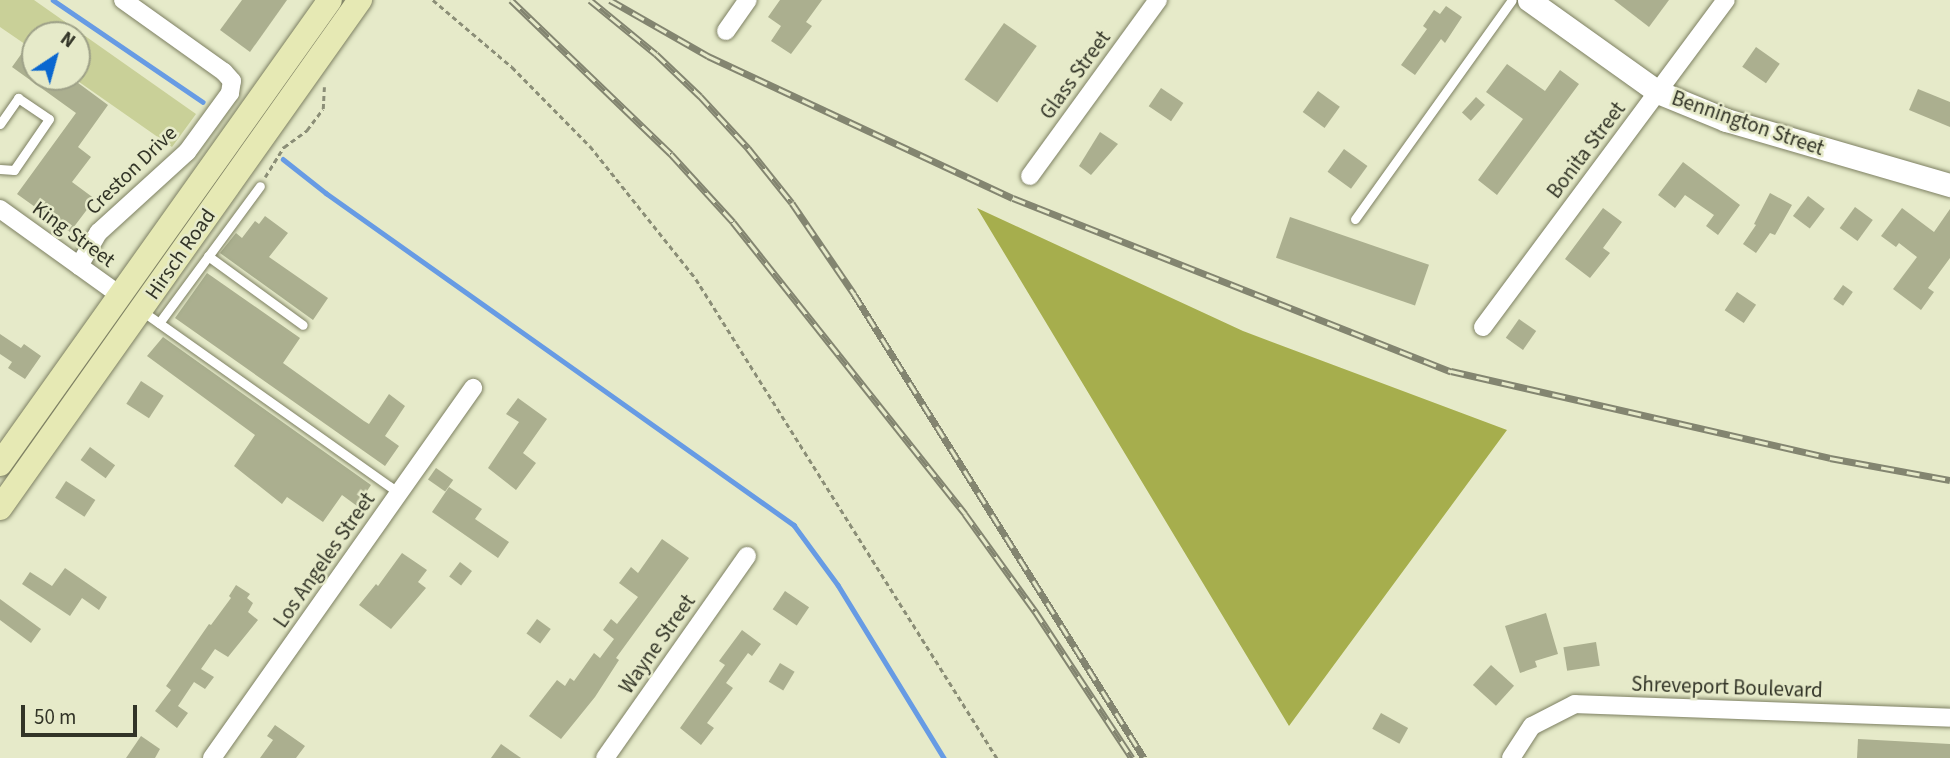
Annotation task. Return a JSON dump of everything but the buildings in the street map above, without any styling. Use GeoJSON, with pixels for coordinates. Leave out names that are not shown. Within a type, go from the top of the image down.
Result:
{"type":"FeatureCollection","features":[{"type":"Feature","properties":{"kind":"main road","name":"Hirsch Road"},"geometry":{"type":"LineString","coordinates":[[303,78],[330,0]]}},
{"type":"Feature","properties":{"kind":"main road","name":"Hirsch Road"},"geometry":{"type":"LineString","coordinates":[[0,508],[360,0]]}},
{"type":"Feature","properties":{"kind":"main road","name":"Hirsch Road"},"geometry":{"type":"LineString","coordinates":[[0,464],[140,310]]}},
{"type":"Feature","properties":{"kind":"street","name":"Creston Drive"},"geometry":{"type":"LineString","coordinates":[[79,266],[99,232],[187,152],[230,93],[232,81],[224,72],[123,0]]}},
{"type":"Feature","properties":{"kind":"street"},"geometry":{"type":"LineString","coordinates":[[726,31],[747,0]]}},
{"type":"Feature","properties":{"kind":"street","name":"Glass Street"},"geometry":{"type":"LineString","coordinates":[[1030,176],[1157,0]]}},
{"type":"Feature","properties":{"kind":"street","name":"Bennington Street"},"geometry":{"type":"LineString","coordinates":[[1529,0],[1658,92],[1739,124],[1950,185]]}},
{"type":"Feature","properties":{"kind":"street","name":"Bonita Street"},"geometry":{"type":"LineString","coordinates":[[1483,327],[1726,0]]}},
{"type":"Feature","properties":{"kind":"street","name":"King Street"},"geometry":{"type":"LineString","coordinates":[[0,209],[140,310]]}},
{"type":"Feature","properties":{"kind":"street","name":"Los Angeles Street"},"geometry":{"type":"LineString","coordinates":[[212,758],[473,388]]}},
{"type":"Feature","properties":{"kind":"street","name":"Wayne Street"},"geometry":{"type":"LineString","coordinates":[[605,758],[747,556]]}},
{"type":"Feature","properties":{"kind":"street","name":"Shreveport Boulevard"},"geometry":{"type":"LineString","coordinates":[[1515,752],[1532,726],[1575,704],[1950,718]]}},
{"type":"Feature","properties":{"kind":"lane"},"geometry":{"type":"LineString","coordinates":[[1355,219],[1512,0]]}},
{"type":"Feature","properties":{"kind":"lane"},"geometry":{"type":"LineString","coordinates":[[0,124],[18,98],[49,119],[14,170],[0,169]]}},
{"type":"Feature","properties":{"kind":"lane"},"geometry":{"type":"LineString","coordinates":[[260,186],[208,256],[140,310],[399,493]]}},
{"type":"Feature","properties":{"kind":"lane"},"geometry":{"type":"LineString","coordinates":[[208,256],[303,325]]}},
{"type":"Feature","properties":{"kind":"path"},"geometry":{"type":"LineString","coordinates":[[433,0],[512,67],[590,146],[696,279],[997,758]]}},
{"type":"Feature","properties":{"kind":"path"},"geometry":{"type":"LineString","coordinates":[[260,186],[284,147],[307,131],[323,109],[303,78]]}},
{"type":"Feature","properties":{"kind":"green space"},"geometry":{"type":"Polygon","coordinates":[[[0,0],[34,0],[64,21],[21,21],[21,41],[0,27],[0,0]]]}},
{"type":"Feature","properties":{"kind":"green space"},"geometry":{"type":"Polygon","coordinates":[[[91,40],[196,114],[172,147],[91,90],[91,40]]]}},
{"type":"Feature","properties":{"kind":"green space"},"geometry":{"type":"Polygon","coordinates":[[[977,208],[1243,331],[1507,430],[1289,726],[977,208]]]}},
{"type":"Feature","properties":{"kind":"waterway"},"geometry":{"type":"LineString","coordinates":[[53,0],[203,102]]}},
{"type":"Feature","properties":{"kind":"waterway"},"geometry":{"type":"LineString","coordinates":[[283,159],[326,193],[794,525],[838,585],[944,758]]}},
{"type":"Feature","properties":{"kind":"railway"},"geometry":{"type":"LineString","coordinates":[[511,0],[671,154],[733,222],[965,514],[1035,611],[1132,758]]}},
{"type":"Feature","properties":{"kind":"railway"},"geometry":{"type":"LineString","coordinates":[[590,0],[656,54],[700,96],[748,148],[792,203],[854,294],[1144,758]]}},
{"type":"Feature","properties":{"kind":"railway"},"geometry":{"type":"LineString","coordinates":[[610,0],[708,56],[1013,198],[1451,371],[1830,458],[1950,480]]}}]}
